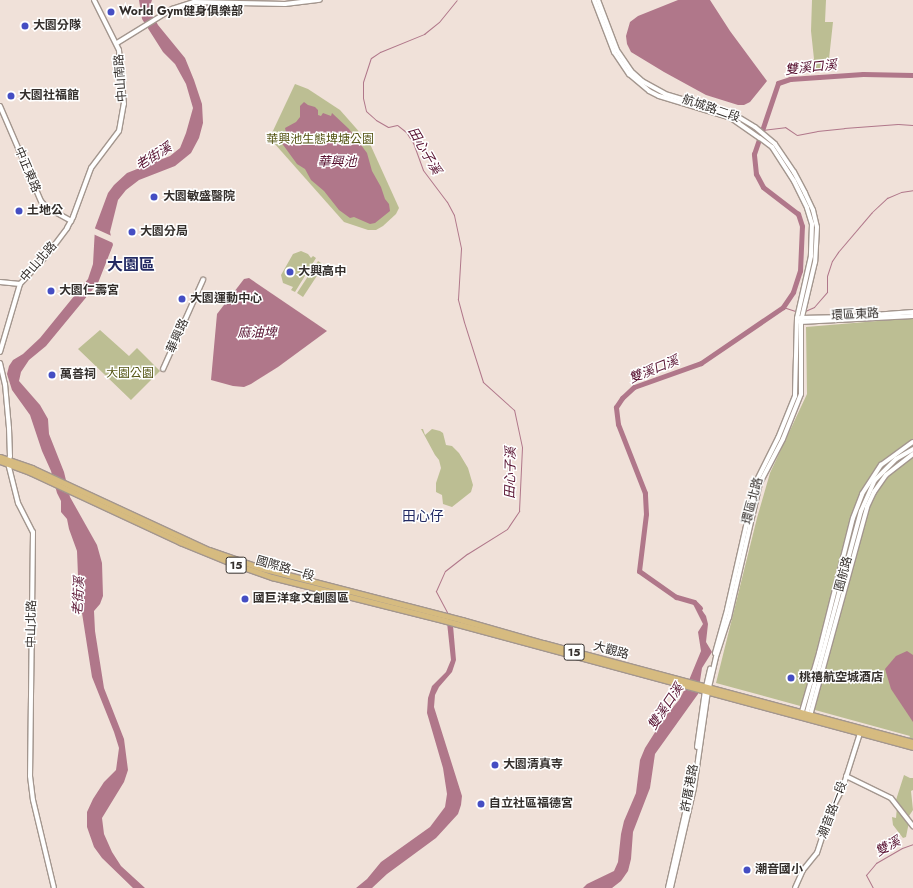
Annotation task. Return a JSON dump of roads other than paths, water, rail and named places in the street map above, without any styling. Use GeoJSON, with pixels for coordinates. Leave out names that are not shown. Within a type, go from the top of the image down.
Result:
{"type":"FeatureCollection","features":[{"type":"Feature","properties":{"kind":"main road","name":"15"},"geometry":{"type":"LineString","coordinates":[[0,457],[9,461]]}},
{"type":"Feature","properties":{"kind":"main road","name":"15"},"geometry":{"type":"LineString","coordinates":[[0,461],[9,461]]}},
{"type":"Feature","properties":{"kind":"main road","name":"國際路一段"},"geometry":{"type":"LineString","coordinates":[[9,461],[80,493],[180,542],[229,562],[272,577],[307,583],[401,604],[443,617]]}},
{"type":"Feature","properties":{"kind":"main road","name":"國際路一段"},"geometry":{"type":"LineString","coordinates":[[307,583],[402,610],[443,617]]}},
{"type":"Feature","properties":{"kind":"main road","name":"大觀路"},"geometry":{"type":"LineString","coordinates":[[443,617],[543,643],[705,689]]}},
{"type":"Feature","properties":{"kind":"main road","name":"15"},"geometry":{"type":"LineString","coordinates":[[705,689],[806,715],[913,747]]}},
{"type":"Feature","properties":{"kind":"main road","name":"15"},"geometry":{"type":"LineString","coordinates":[[861,731],[913,742]]}},
{"type":"Feature","properties":{"kind":"street","name":"中山南路"},"geometry":{"type":"LineString","coordinates":[[71,221],[91,168],[119,131],[124,104],[121,60],[117,43],[94,0]]}},
{"type":"Feature","properties":{"kind":"street"},"geometry":{"type":"LineString","coordinates":[[117,43],[161,15],[180,5],[194,2],[285,4],[320,0]]}},
{"type":"Feature","properties":{"kind":"street","name":"航城路二段"},"geometry":{"type":"LineString","coordinates":[[594,0],[614,52],[629,74],[639,83],[659,96],[731,118],[772,147],[794,181],[807,208],[812,224],[811,256],[800,316]]}},
{"type":"Feature","properties":{"kind":"street","name":"航城路二段"},"geometry":{"type":"LineString","coordinates":[[598,0],[618,50],[631,71],[642,81],[665,94],[735,115],[755,127],[766,136],[783,155],[794,172],[805,193],[816,220],[817,249],[800,316]]}},
{"type":"Feature","properties":{"kind":"street","name":"中正東路"},"geometry":{"type":"LineString","coordinates":[[0,106],[41,201],[46,207],[71,221]]}},
{"type":"Feature","properties":{"kind":"street","name":"中山北路"},"geometry":{"type":"LineString","coordinates":[[0,352],[20,284],[47,255],[71,221]]}},
{"type":"Feature","properties":{"kind":"street","name":"華興路"},"geometry":{"type":"LineString","coordinates":[[163,369],[203,280]]}},
{"type":"Feature","properties":{"kind":"street"},"geometry":{"type":"LineString","coordinates":[[0,282],[20,284]]}},
{"type":"Feature","properties":{"kind":"street","name":"環區東路"},"geometry":{"type":"LineString","coordinates":[[800,316],[847,317],[913,312]]}},
{"type":"Feature","properties":{"kind":"street","name":"環區東路"},"geometry":{"type":"LineString","coordinates":[[800,316],[913,316]]}},
{"type":"Feature","properties":{"kind":"street","name":"環區北路"},"geometry":{"type":"LineString","coordinates":[[705,689],[729,617],[760,483],[783,439],[801,394],[800,316]]}},
{"type":"Feature","properties":{"kind":"street","name":"中山北路"},"geometry":{"type":"LineString","coordinates":[[0,363],[5,384],[9,428],[9,461],[18,503],[33,532],[30,776],[33,800],[54,888]]}},
{"type":"Feature","properties":{"kind":"street"},"geometry":{"type":"LineString","coordinates":[[806,715],[819,653],[853,518],[862,494],[881,465],[913,442]]}},
{"type":"Feature","properties":{"kind":"street","name":"園航路"},"geometry":{"type":"LineString","coordinates":[[806,715],[861,511],[875,480],[896,459],[913,449]]}},
{"type":"Feature","properties":{"kind":"street"},"geometry":{"type":"LineString","coordinates":[[806,715],[868,503],[886,475],[913,454]]}},
{"type":"Feature","properties":{"kind":"street","name":"許厝港路"},"geometry":{"type":"LineString","coordinates":[[668,888],[671,882],[694,788],[705,689]]}},
{"type":"Feature","properties":{"kind":"street","name":"潮音路一段"},"geometry":{"type":"LineString","coordinates":[[795,888],[803,870],[817,853],[829,815],[846,776],[861,731]]}},
{"type":"Feature","properties":{"kind":"street"},"geometry":{"type":"LineString","coordinates":[[846,776],[891,798],[913,826]]}},
{"type":"Feature","properties":{"kind":"street","name":"許厝港路"},"geometry":{"type":"LineString","coordinates":[[671,882],[671,888]]}},
{"type":"Feature","properties":{"kind":"water"},"geometry":{"type":"Polygon","coordinates":[[[139,0],[152,0],[150,6],[152,14],[158,25],[185,58],[202,104],[203,123],[199,138],[191,153],[175,166],[139,180],[126,190],[118,200],[110,232],[113,245],[98,283],[46,346],[29,360],[21,372],[19,381],[40,405],[48,419],[49,434],[64,472],[70,497],[97,545],[102,563],[103,596],[100,604],[94,611],[95,631],[104,688],[124,739],[128,770],[124,782],[102,818],[104,834],[112,852],[121,866],[145,888],[133,888],[102,858],[94,847],[87,827],[87,812],[104,782],[116,770],[119,748],[92,677],[79,594],[82,584],[78,576],[77,551],[67,519],[61,512],[61,501],[30,415],[12,390],[7,374],[9,366],[13,360],[23,354],[40,338],[88,279],[93,264],[95,228],[108,193],[127,173],[170,156],[180,148],[186,133],[193,108],[186,84],[175,64],[163,52],[142,19],[139,0]]]}},
{"type":"Feature","properties":{"kind":"water"},"geometry":{"type":"Polygon","coordinates":[[[678,0],[710,0],[730,31],[767,81],[750,102],[744,105],[738,105],[706,95],[631,52],[627,44],[626,36],[630,22],[638,16],[678,0]]]}},
{"type":"Feature","properties":{"kind":"water","name":"華興池"},"geometry":{"type":"Polygon","coordinates":[[[304,102],[315,107],[318,110],[318,115],[321,116],[323,113],[331,116],[332,113],[349,129],[367,153],[372,171],[381,187],[385,199],[389,204],[390,211],[375,223],[370,224],[354,217],[350,218],[339,210],[324,191],[311,180],[305,169],[297,164],[281,142],[283,135],[287,137],[285,128],[296,122],[300,117],[300,106],[304,102]]]}},
{"type":"Feature","properties":{"kind":"water","name":"麻油埤"},"geometry":{"type":"Polygon","coordinates":[[[249,278],[327,331],[278,367],[251,384],[244,387],[233,386],[211,380],[217,314],[244,279],[249,278]]]}},
{"type":"Feature","properties":{"kind":"water","name":"雙溪口溪"},"geometry":{"type":"Polygon","coordinates":[[[697,603],[706,616],[708,624],[706,642],[712,652],[702,668],[698,694],[655,754],[650,788],[633,832],[631,859],[628,871],[621,881],[612,888],[583,888],[587,884],[614,871],[618,862],[624,821],[636,793],[640,760],[645,748],[664,718],[679,700],[701,651],[698,632],[703,624],[693,604],[697,603]]]}},
{"type":"Feature","properties":{"kind":"water"},"geometry":{"type":"Polygon","coordinates":[[[446,613],[452,614],[456,660],[452,672],[439,687],[435,695],[434,707],[462,796],[461,805],[458,814],[436,838],[387,874],[372,888],[356,888],[367,879],[381,862],[430,827],[445,807],[447,794],[443,768],[427,713],[428,698],[432,686],[446,672],[451,660],[446,613]]]}},
{"type":"Feature","properties":{"kind":"water"},"geometry":{"type":"Polygon","coordinates":[[[907,651],[913,655],[913,722],[891,689],[885,669],[896,656],[907,651]]]}},
{"type":"Feature","properties":{"kind":"waterway","name":"田心子溪"},"geometry":{"type":"LineString","coordinates":[[448,614],[436,591],[445,571],[467,554],[507,529],[519,511],[522,447],[514,410],[483,382],[464,322],[458,299],[461,248],[454,215],[447,202],[423,170],[413,143],[406,132],[397,125],[388,127],[376,120],[366,111],[363,98],[363,82],[371,58],[380,52],[424,34],[439,22],[457,0]]}},
{"type":"Feature","properties":{"kind":"waterway","name":"雙溪口溪"},"geometry":{"type":"LineString","coordinates":[[700,608],[694,602],[676,597],[639,571],[646,514],[645,493],[618,424],[616,407],[622,398],[634,387],[701,363],[783,307],[793,292],[800,271],[802,226],[798,214],[763,187],[756,174],[754,154],[778,83],[790,79],[863,74],[913,75]]}},
{"type":"Feature","properties":{"kind":"waterway"},"geometry":{"type":"LineString","coordinates":[[762,130],[785,127],[797,135],[844,128],[898,124],[913,125]]}},
{"type":"Feature","properties":{"kind":"waterway"},"geometry":{"type":"LineString","coordinates":[[805,311],[814,307],[827,292],[827,276],[832,261],[872,212],[887,198],[901,192],[913,190]]}},
{"type":"Feature","properties":{"kind":"waterway"},"geometry":{"type":"LineString","coordinates":[[783,307],[798,312]]}},
{"type":"Feature","properties":{"kind":"waterway","name":"雙溪"},"geometry":{"type":"LineString","coordinates":[[873,888],[866,875],[876,863],[902,848],[913,844]]}},
{"type":"Feature","properties":{"kind":"place","name":"World Gym健身俱樂部"},"geometry":{"type":"Point","coordinates":[111,12]}},
{"type":"Feature","properties":{"kind":"place","name":"大園分隊"},"geometry":{"type":"Point","coordinates":[25,26]}},
{"type":"Feature","properties":{"kind":"place","name":"大園社福館"},"geometry":{"type":"Point","coordinates":[11,96]}},
{"type":"Feature","properties":{"kind":"place","name":"大園敏盛醫院"},"geometry":{"type":"Point","coordinates":[154,197]}},
{"type":"Feature","properties":{"kind":"place","name":"土地公"},"geometry":{"type":"Point","coordinates":[19,211]}},
{"type":"Feature","properties":{"kind":"place","name":"大園分局"},"geometry":{"type":"Point","coordinates":[132,232]}},
{"type":"Feature","properties":{"kind":"place","name":"大興高中"},"geometry":{"type":"Point","coordinates":[290,272]}},
{"type":"Feature","properties":{"kind":"place","name":"大園仁壽宮"},"geometry":{"type":"Point","coordinates":[51,291]}},
{"type":"Feature","properties":{"kind":"place","name":"大園運動中心"},"geometry":{"type":"Point","coordinates":[182,299]}},
{"type":"Feature","properties":{"kind":"place","name":"萬善祠"},"geometry":{"type":"Point","coordinates":[52,375]}},
{"type":"Feature","properties":{"kind":"place","name":"國巨洋傘文創園區"},"geometry":{"type":"Point","coordinates":[245,599]}},
{"type":"Feature","properties":{"kind":"place","name":"桃禧航空城酒店"},"geometry":{"type":"Point","coordinates":[791,678]}},
{"type":"Feature","properties":{"kind":"place","name":"大園清真寺"},"geometry":{"type":"Point","coordinates":[495,765]}},
{"type":"Feature","properties":{"kind":"place","name":"自立社區福德宮"},"geometry":{"type":"Point","coordinates":[481,804]}},
{"type":"Feature","properties":{"kind":"place","name":"潮音國小"},"geometry":{"type":"Point","coordinates":[747,870]}},
{"type":"Feature","properties":{"kind":"district","name":"大園區"},"geometry":{"type":"Point","coordinates":[131,265]}},
{"type":"Feature","properties":{"kind":"district","name":"田心仔"},"geometry":{"type":"Point","coordinates":[423,516]}},
{"type":"Feature","properties":{"kind":"park label","name":"華興池生態埤塘公園"},"geometry":{"type":"Point","coordinates":[320,140]}},
{"type":"Feature","properties":{"kind":"park label","name":"大園公園"},"geometry":{"type":"Point","coordinates":[130,374]}},
{"type":"Feature","properties":{"kind":"water label","name":"老街溪"},"geometry":{"type":"Point","coordinates":[154,157]}},
{"type":"Feature","properties":{"kind":"water label","name":"老街溪"},"geometry":{"type":"Point","coordinates":[79,596]}}]}
